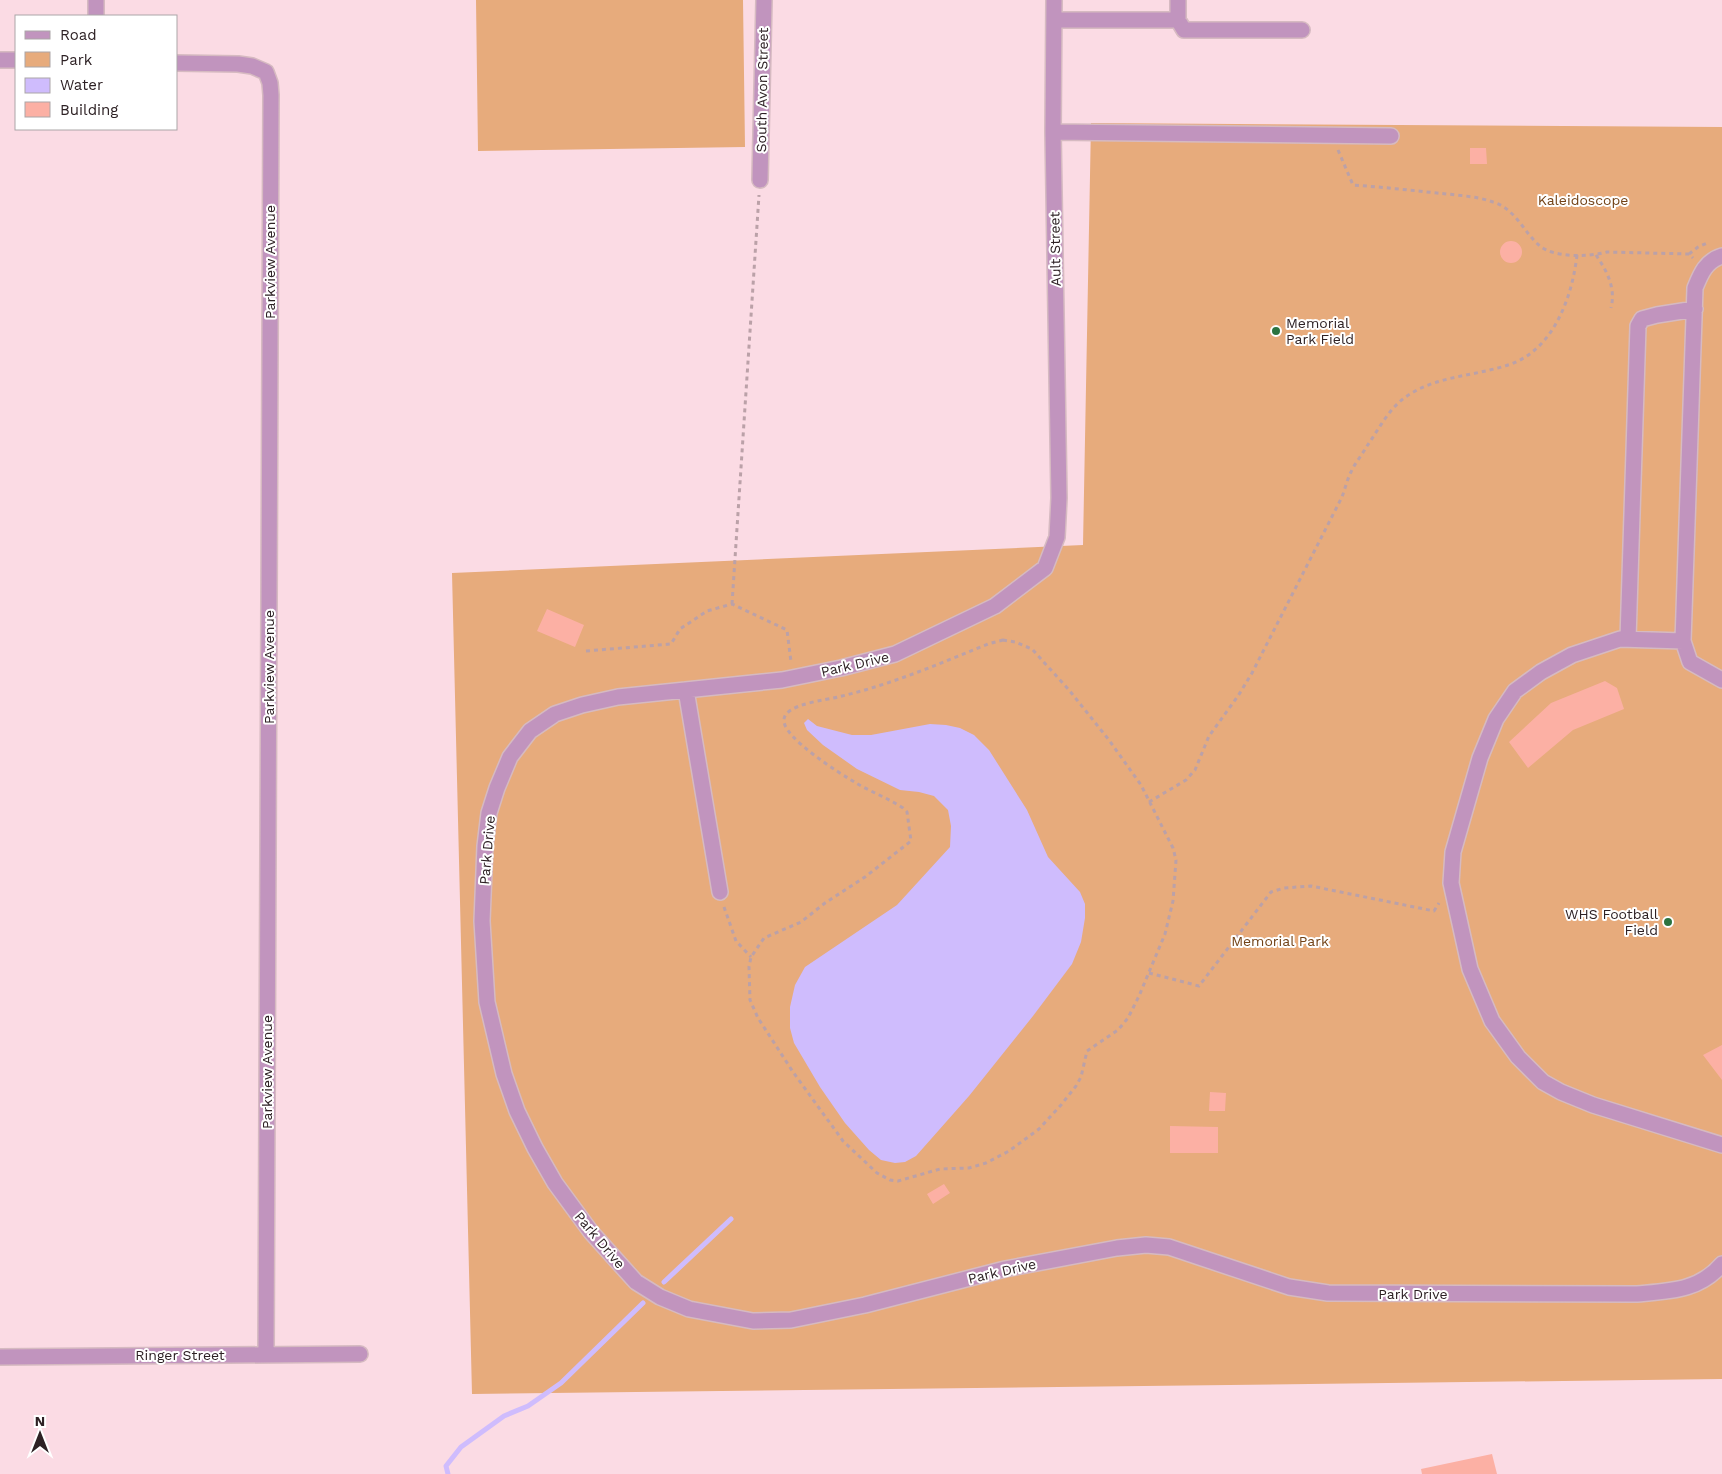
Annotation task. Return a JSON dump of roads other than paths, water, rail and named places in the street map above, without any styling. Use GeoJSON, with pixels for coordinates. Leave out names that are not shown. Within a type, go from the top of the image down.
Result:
{"type":"FeatureCollection","features":[{"type":"Feature","properties":{"kind":"street"},"geometry":{"type":"LineString","coordinates":[[96,0],[96,15]]}},
{"type":"Feature","properties":{"kind":"street","name":"South Avon Street"},"geometry":{"type":"LineString","coordinates":[[760,180],[764,0]]}},
{"type":"Feature","properties":{"kind":"street","name":"Ault Street"},"geometry":{"type":"LineString","coordinates":[[1054,0],[1053,132],[1059,498]]}},
{"type":"Feature","properties":{"kind":"street"},"geometry":{"type":"LineString","coordinates":[[1178,0],[1178,20],[1184,30],[1302,30]]}},
{"type":"Feature","properties":{"kind":"street"},"geometry":{"type":"LineString","coordinates":[[1054,20],[1178,20]]}},
{"type":"Feature","properties":{"kind":"street"},"geometry":{"type":"LineString","coordinates":[[0,60],[15,60]]}},
{"type":"Feature","properties":{"kind":"street","name":"Parkview Avenue"},"geometry":{"type":"LineString","coordinates":[[178,63],[252,66],[266,72],[271,89],[266,1355]]}},
{"type":"Feature","properties":{"kind":"street"},"geometry":{"type":"LineString","coordinates":[[1053,132],[1391,136]]}},
{"type":"Feature","properties":{"kind":"street"},"geometry":{"type":"LineString","coordinates":[[1722,256],[1716,258],[1703,268],[1695,288],[1683,641],[1690,662],[1722,680]]}},
{"type":"Feature","properties":{"kind":"street"},"geometry":{"type":"LineString","coordinates":[[1628,640],[1638,326],[1642,319],[1694,309]]}},
{"type":"Feature","properties":{"kind":"street","name":"Park Drive"},"geometry":{"type":"LineString","coordinates":[[1059,498],[1057,537],[1045,568],[995,606],[895,654],[841,668],[794,677],[618,697],[582,705],[555,714],[530,731],[510,757],[489,814],[485,846],[482,921],[487,1002],[504,1074],[517,1111],[555,1183],[591,1232],[636,1282],[660,1297],[689,1310],[753,1321],[791,1320],[866,1305],[1005,1269],[1117,1248],[1146,1245],[1169,1248],[1289,1287],[1328,1293],[1637,1294],[1668,1291],[1699,1284],[1722,1264]]}},
{"type":"Feature","properties":{"kind":"street"},"geometry":{"type":"LineString","coordinates":[[1683,641],[1620,639],[1572,655],[1540,672],[1515,691],[1496,718],[1480,758],[1454,852],[1451,883],[1470,969],[1492,1021],[1518,1057],[1543,1082],[1560,1092],[1593,1105],[1722,1145]]}},
{"type":"Feature","properties":{"kind":"street"},"geometry":{"type":"LineString","coordinates":[[686,690],[720,892]]}},
{"type":"Feature","properties":{"kind":"street","name":"Ringer Street"},"geometry":{"type":"LineString","coordinates":[[0,1356],[360,1354]]}},
{"type":"Feature","properties":{"kind":"water"},"geometry":{"type":"Polygon","coordinates":[[[808,719],[817,726],[852,735],[871,735],[930,724],[960,728],[974,735],[989,750],[1027,810],[1048,857],[1080,892],[1085,904],[1081,942],[1072,964],[969,1096],[916,1156],[905,1162],[895,1163],[881,1160],[869,1150],[845,1123],[820,1087],[794,1043],[790,1028],[790,1007],[795,985],[805,967],[897,905],[950,847],[951,826],[948,810],[934,796],[900,790],[857,769],[823,745],[807,730],[804,723],[808,719]]]}},
{"type":"Feature","properties":{"kind":"waterway"},"geometry":{"type":"LineString","coordinates":[[664,1282],[731,1219]]}},
{"type":"Feature","properties":{"kind":"waterway"},"geometry":{"type":"LineString","coordinates":[[448,1474],[446,1466],[461,1447],[504,1416],[528,1406],[561,1383],[643,1303]]}},
{"type":"Feature","properties":{"kind":"place","name":"Memorial Park Field"},"geometry":{"type":"Point","coordinates":[1276,331]}},
{"type":"Feature","properties":{"kind":"place","name":"WHS Football Field"},"geometry":{"type":"Point","coordinates":[1668,922]}},
{"type":"Feature","properties":{"kind":"park label","name":"Kaleidoscope"},"geometry":{"type":"Point","coordinates":[1583,200]}},
{"type":"Feature","properties":{"kind":"park label","name":"Memorial Park"},"geometry":{"type":"Point","coordinates":[1280,941]}}]}
